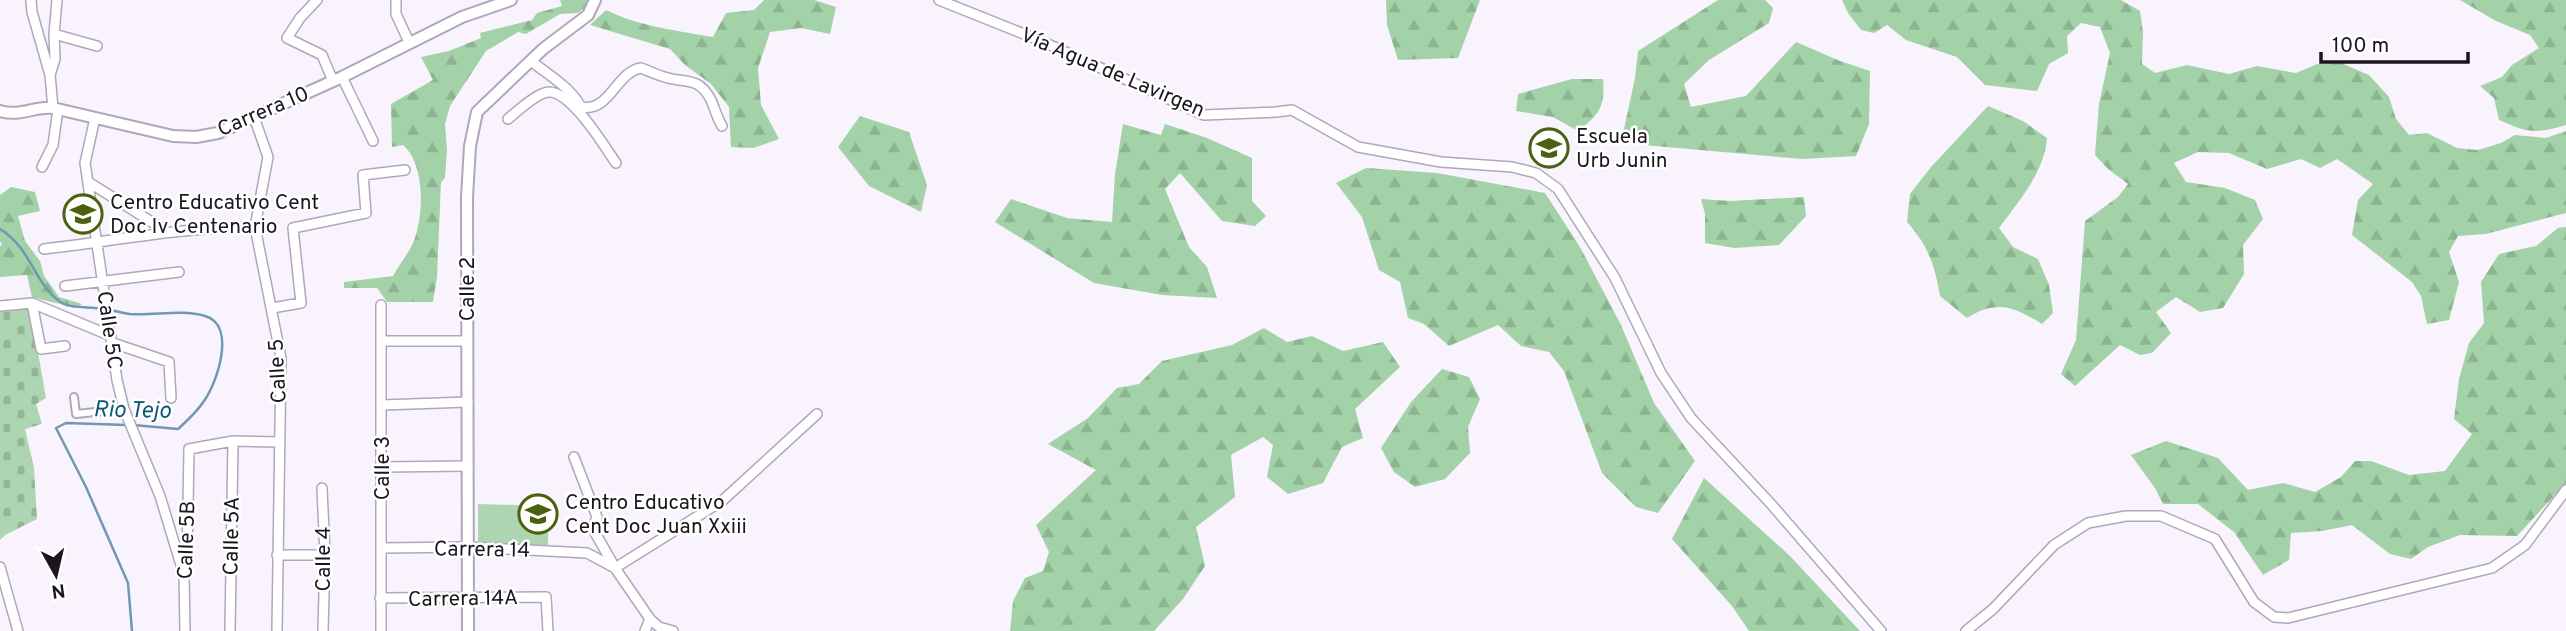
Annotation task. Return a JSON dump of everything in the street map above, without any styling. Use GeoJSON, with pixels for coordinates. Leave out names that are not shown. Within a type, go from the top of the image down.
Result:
{"type":"FeatureCollection","features":[{"type":"Feature","properties":{"kind":"street"},"geometry":{"type":"LineString","coordinates":[[31,0],[56,109],[53,145],[42,167]]}},
{"type":"Feature","properties":{"kind":"street"},"geometry":{"type":"LineString","coordinates":[[50,75],[55,59],[57,0]]}},
{"type":"Feature","properties":{"kind":"street"},"geometry":{"type":"LineString","coordinates":[[317,0],[300,18],[287,38],[322,55],[373,141]]}},
{"type":"Feature","properties":{"kind":"street"},"geometry":{"type":"LineString","coordinates":[[396,0],[396,14],[409,42]]}},
{"type":"Feature","properties":{"kind":"street","name":"Carrera 10"},"geometry":{"type":"LineString","coordinates":[[0,111],[17,114],[47,107],[173,136],[196,137],[218,133],[338,79],[462,17],[511,0]]}},
{"type":"Feature","properties":{"kind":"street","name":"Calle 2"},"geometry":{"type":"LineString","coordinates":[[468,631],[467,197],[470,146],[477,112],[486,101],[588,15],[596,0]]}},
{"type":"Feature","properties":{"kind":"street","name":"Vía Agua de Lavirgen"},"geometry":{"type":"LineString","coordinates":[[939,0],[1039,40],[1204,115],[1292,110],[1358,147],[1441,162],[1512,167],[1536,173],[1558,189],[1615,278],[1661,373],[1691,418],[1881,631]]}},
{"type":"Feature","properties":{"kind":"street"},"geometry":{"type":"LineString","coordinates":[[54,34],[97,46]]}},
{"type":"Feature","properties":{"kind":"street"},"geometry":{"type":"LineString","coordinates":[[531,61],[582,107],[584,118]]}},
{"type":"Feature","properties":{"kind":"street"},"geometry":{"type":"LineString","coordinates":[[582,107],[594,106],[605,99],[630,72],[641,68],[670,79],[690,80],[701,86],[711,100],[722,127]]}},
{"type":"Feature","properties":{"kind":"street"},"geometry":{"type":"LineString","coordinates":[[508,119],[543,93],[549,92],[563,97],[584,118],[617,163]]}},
{"type":"Feature","properties":{"kind":"street","name":"Calle 5"},"geometry":{"type":"LineString","coordinates":[[254,117],[268,157],[255,227],[281,358],[277,631]]}},
{"type":"Feature","properties":{"kind":"street","name":"Calle 5C"},"geometry":{"type":"LineString","coordinates":[[95,118],[85,163],[117,380],[125,411],[136,432],[160,496],[184,575]]}},
{"type":"Feature","properties":{"kind":"street"},"geometry":{"type":"LineString","coordinates":[[272,308],[301,303],[293,229],[366,213],[368,210],[363,175],[405,170]]}},
{"type":"Feature","properties":{"kind":"street"},"geometry":{"type":"LineString","coordinates":[[90,183],[166,231]]}},
{"type":"Feature","properties":{"kind":"street"},"geometry":{"type":"LineString","coordinates":[[44,250],[166,231],[255,227]]}},
{"type":"Feature","properties":{"kind":"street"},"geometry":{"type":"LineString","coordinates":[[65,286],[178,271]]}},
{"type":"Feature","properties":{"kind":"street"},"geometry":{"type":"LineString","coordinates":[[32,303],[41,349],[65,345]]}},
{"type":"Feature","properties":{"kind":"street"},"geometry":{"type":"LineString","coordinates":[[0,306],[32,303],[169,362],[171,398]]}},
{"type":"Feature","properties":{"kind":"street","name":"Calle 3"},"geometry":{"type":"LineString","coordinates":[[381,305],[381,631]]}},
{"type":"Feature","properties":{"kind":"street"},"geometry":{"type":"LineString","coordinates":[[383,341],[467,341]]}},
{"type":"Feature","properties":{"kind":"street"},"geometry":{"type":"LineString","coordinates":[[74,397],[76,414],[125,411]]}},
{"type":"Feature","properties":{"kind":"street"},"geometry":{"type":"LineString","coordinates":[[382,405],[468,402]]}},
{"type":"Feature","properties":{"kind":"street"},"geometry":{"type":"LineString","coordinates":[[574,457],[597,517],[593,529],[615,568],[722,500],[817,414]]}},
{"type":"Feature","properties":{"kind":"street"},"geometry":{"type":"LineString","coordinates":[[233,441],[279,442]]}},
{"type":"Feature","properties":{"kind":"street","name":"Calle 5B"},"geometry":{"type":"LineString","coordinates":[[185,631],[184,575],[187,562],[189,449],[233,441]]}},
{"type":"Feature","properties":{"kind":"street","name":"Calle 5A"},"geometry":{"type":"LineString","coordinates":[[230,631],[233,441]]}},
{"type":"Feature","properties":{"kind":"street"},"geometry":{"type":"LineString","coordinates":[[382,467],[468,466]]}},
{"type":"Feature","properties":{"kind":"street","name":"Calle 4"},"geometry":{"type":"LineString","coordinates":[[322,488],[325,555],[323,631]]}},
{"type":"Feature","properties":{"kind":"street"},"geometry":{"type":"LineString","coordinates":[[1966,631],[1993,609],[2054,545],[2088,523],[2126,516],[2161,516],[2190,527],[2215,539],[2254,602],[2274,617],[2288,618],[2492,568],[2525,545],[2566,490]]}},
{"type":"Feature","properties":{"kind":"street","name":"Carrera 14"},"geometry":{"type":"LineString","coordinates":[[383,548],[587,553],[615,568],[650,618],[659,627],[673,631]]}},
{"type":"Feature","properties":{"kind":"street"},"geometry":{"type":"LineString","coordinates":[[277,555],[325,555]]}},
{"type":"Feature","properties":{"kind":"street"},"geometry":{"type":"LineString","coordinates":[[0,567],[18,631]]}},
{"type":"Feature","properties":{"kind":"street","name":"Carrera 14A"},"geometry":{"type":"LineString","coordinates":[[380,598],[547,597],[548,631]]}},
{"type":"Feature","properties":{"kind":"street"},"geometry":{"type":"LineString","coordinates":[[645,631],[650,618]]}},
{"type":"Feature","properties":{"kind":"green space"},"geometry":{"type":"Polygon","coordinates":[[[560,0],[588,0],[589,4],[578,13],[560,14],[526,34],[518,32],[486,51],[450,106],[445,124],[447,150],[445,178],[441,182],[437,277],[433,302],[387,302],[377,288],[344,288],[344,282],[393,276],[417,232],[421,206],[419,178],[416,165],[403,145],[392,147],[391,104],[433,80],[421,57],[449,51],[481,38],[480,33],[532,20],[537,13],[562,6],[560,0]]]}},
{"type":"Feature","properties":{"kind":"green space"},"geometry":{"type":"Polygon","coordinates":[[[764,0],[814,0],[836,7],[830,34],[801,28],[770,32],[758,68],[761,105],[779,139],[753,148],[731,147],[729,107],[711,84],[685,65],[670,49],[590,25],[606,10],[645,24],[713,37],[726,13],[754,10],[764,0]]]}},
{"type":"Feature","properties":{"kind":"green space"},"geometry":{"type":"Polygon","coordinates":[[[1386,0],[1480,0],[1458,58],[1398,60],[1387,25],[1386,0]]]}},
{"type":"Feature","properties":{"kind":"green space"},"geometry":{"type":"Polygon","coordinates":[[[1718,0],[1765,0],[1773,8],[1769,23],[1709,60],[1684,84],[1691,107],[1746,96],[1796,42],[1870,71],[1869,124],[1856,156],[1802,159],[1621,143],[1638,51],[1718,0]]]}},
{"type":"Feature","properties":{"kind":"green space"},"geometry":{"type":"Polygon","coordinates":[[[1842,0],[2121,0],[2140,11],[2143,32],[2142,64],[2155,73],[2187,65],[2229,74],[2257,66],[2296,73],[2317,64],[2341,63],[2369,75],[2389,97],[2396,119],[2409,135],[2427,133],[2457,148],[2478,150],[2501,143],[2515,135],[2546,138],[2566,131],[2566,213],[2486,234],[2458,236],[2449,252],[2459,282],[2449,320],[2427,324],[2421,296],[2412,282],[2352,235],[2358,200],[2373,184],[2337,159],[2320,168],[2301,159],[2267,169],[2229,153],[2198,152],[2174,163],[2186,182],[2225,188],[2255,200],[2263,219],[2243,245],[2244,274],[2223,308],[2200,312],[2176,297],[2156,312],[2171,333],[2152,353],[2140,355],[2120,345],[2075,386],[2061,374],[2076,340],[2085,221],[2118,197],[2128,184],[2095,155],[2099,104],[2110,53],[2100,27],[2081,23],[2067,36],[2068,53],[2049,64],[2037,91],[1985,85],[1957,57],[1906,40],[1887,25],[1874,33],[1861,30],[1842,0]]]}},
{"type":"Feature","properties":{"kind":"green space"},"geometry":{"type":"Polygon","coordinates":[[[2460,0],[2566,0],[2566,125],[2532,131],[2499,120],[2494,98],[2480,86],[2502,77],[2512,65],[2539,48],[2530,35],[2496,21],[2460,0]]]}},
{"type":"Feature","properties":{"kind":"green space"},"geometry":{"type":"Polygon","coordinates":[[[1572,79],[1603,79],[1600,109],[1578,131],[1553,117],[1516,111],[1518,94],[1572,79]]]}},
{"type":"Feature","properties":{"kind":"green space"},"geometry":{"type":"Polygon","coordinates":[[[1988,106],[2023,121],[2047,138],[2036,175],[1999,228],[2013,247],[2038,259],[2049,285],[2053,313],[2042,324],[2023,313],[1997,307],[1967,318],[1940,296],[1930,256],[1907,222],[1910,194],[1931,167],[1988,106]]]}},
{"type":"Feature","properties":{"kind":"green space"},"geometry":{"type":"Polygon","coordinates":[[[860,116],[909,132],[927,185],[921,212],[869,186],[838,147],[860,116]]]}},
{"type":"Feature","properties":{"kind":"green space"},"geometry":{"type":"Polygon","coordinates":[[[1123,124],[1161,135],[1165,124],[1207,138],[1252,158],[1252,201],[1266,216],[1255,226],[1222,221],[1180,173],[1165,189],[1189,247],[1207,267],[1217,298],[1162,295],[1094,283],[995,222],[1011,199],[1067,218],[1112,222],[1115,174],[1123,124]]]}},
{"type":"Feature","properties":{"kind":"green space"},"geometry":{"type":"Polygon","coordinates":[[[1366,168],[1437,173],[1545,193],[1580,247],[1621,325],[1654,403],[1695,461],[1658,513],[1636,507],[1602,473],[1564,371],[1549,352],[1521,346],[1498,325],[1449,346],[1424,324],[1408,318],[1400,282],[1379,270],[1362,217],[1336,183],[1366,168]]]}},
{"type":"Feature","properties":{"kind":"green space"},"geometry":{"type":"Polygon","coordinates":[[[11,187],[35,192],[40,211],[18,216],[25,241],[40,261],[44,276],[59,297],[82,304],[76,308],[32,297],[27,275],[0,277],[0,195],[11,187]]]}},
{"type":"Feature","properties":{"kind":"green space"},"geometry":{"type":"Polygon","coordinates":[[[1804,197],[1806,216],[1779,245],[1734,248],[1705,243],[1705,214],[1701,199],[1730,201],[1804,197]]]}},
{"type":"Feature","properties":{"kind":"green space"},"geometry":{"type":"Polygon","coordinates":[[[2566,227],[2566,483],[2517,536],[2460,535],[2428,547],[2411,559],[2390,554],[2352,525],[2291,533],[2289,560],[2263,575],[2234,532],[2198,504],[2163,504],[2131,455],[2166,441],[2218,458],[2248,490],[2283,483],[2315,492],[2341,477],[2355,461],[2371,461],[2409,475],[2445,471],[2472,434],[2454,419],[2459,379],[2469,343],[2484,323],[2481,282],[2499,254],[2536,246],[2558,228],[2566,227]]]}},
{"type":"Feature","properties":{"kind":"green space"},"geometry":{"type":"Polygon","coordinates":[[[30,306],[46,398],[36,404],[42,424],[25,429],[34,468],[37,519],[0,540],[0,310],[30,306]]]}},
{"type":"Feature","properties":{"kind":"green space"},"geometry":{"type":"Polygon","coordinates":[[[1264,328],[1287,342],[1312,336],[1343,351],[1383,342],[1400,367],[1355,409],[1363,438],[1342,447],[1323,483],[1288,494],[1267,477],[1273,445],[1263,437],[1231,455],[1235,497],[1196,527],[1205,566],[1183,599],[1154,631],[1010,631],[1013,601],[1025,578],[1043,571],[1049,552],[1036,525],[1096,470],[1048,444],[1088,418],[1117,388],[1139,384],[1162,361],[1232,345],[1264,328]]]}},
{"type":"Feature","properties":{"kind":"green space"},"geometry":{"type":"Polygon","coordinates":[[[1442,369],[1469,377],[1480,399],[1468,427],[1470,453],[1445,479],[1415,487],[1394,472],[1381,448],[1411,402],[1442,369]]]}},
{"type":"Feature","properties":{"kind":"green space"},"geometry":{"type":"Polygon","coordinates":[[[1704,478],[1790,556],[1860,631],[1749,631],[1732,606],[1672,539],[1704,478]]]}},
{"type":"Feature","properties":{"kind":"green space"},"geometry":{"type":"Polygon","coordinates":[[[478,504],[548,506],[548,545],[478,544],[478,504]]]}},
{"type":"Feature","properties":{"kind":"waterway","name":"Rio Tejo"},"geometry":{"type":"LineString","coordinates":[[0,229],[20,247],[54,297],[67,305],[102,309]]}},
{"type":"Feature","properties":{"kind":"waterway","name":"Rio Tejo"},"geometry":{"type":"LineString","coordinates":[[109,310],[130,314],[196,314],[215,321],[220,331],[222,342],[218,369],[209,393],[195,412],[178,429],[133,425]]}},
{"type":"Feature","properties":{"kind":"waterway","name":"Rio Tejo"},"geometry":{"type":"LineString","coordinates":[[127,425],[66,423],[56,428],[86,487],[128,583],[132,631]]}},
{"type":"Feature","properties":{"kind":"place","name":"Escuela Urb Junin"},"geometry":{"type":"Point","coordinates":[1549,148]}},
{"type":"Feature","properties":{"kind":"place","name":"Centro Educativo Cent Doc Iv Centenario"},"geometry":{"type":"Point","coordinates":[83,214]}},
{"type":"Feature","properties":{"kind":"place","name":"Centro Educativo Cent Doc Juan Xxiii"},"geometry":{"type":"Point","coordinates":[538,514]}}]}
